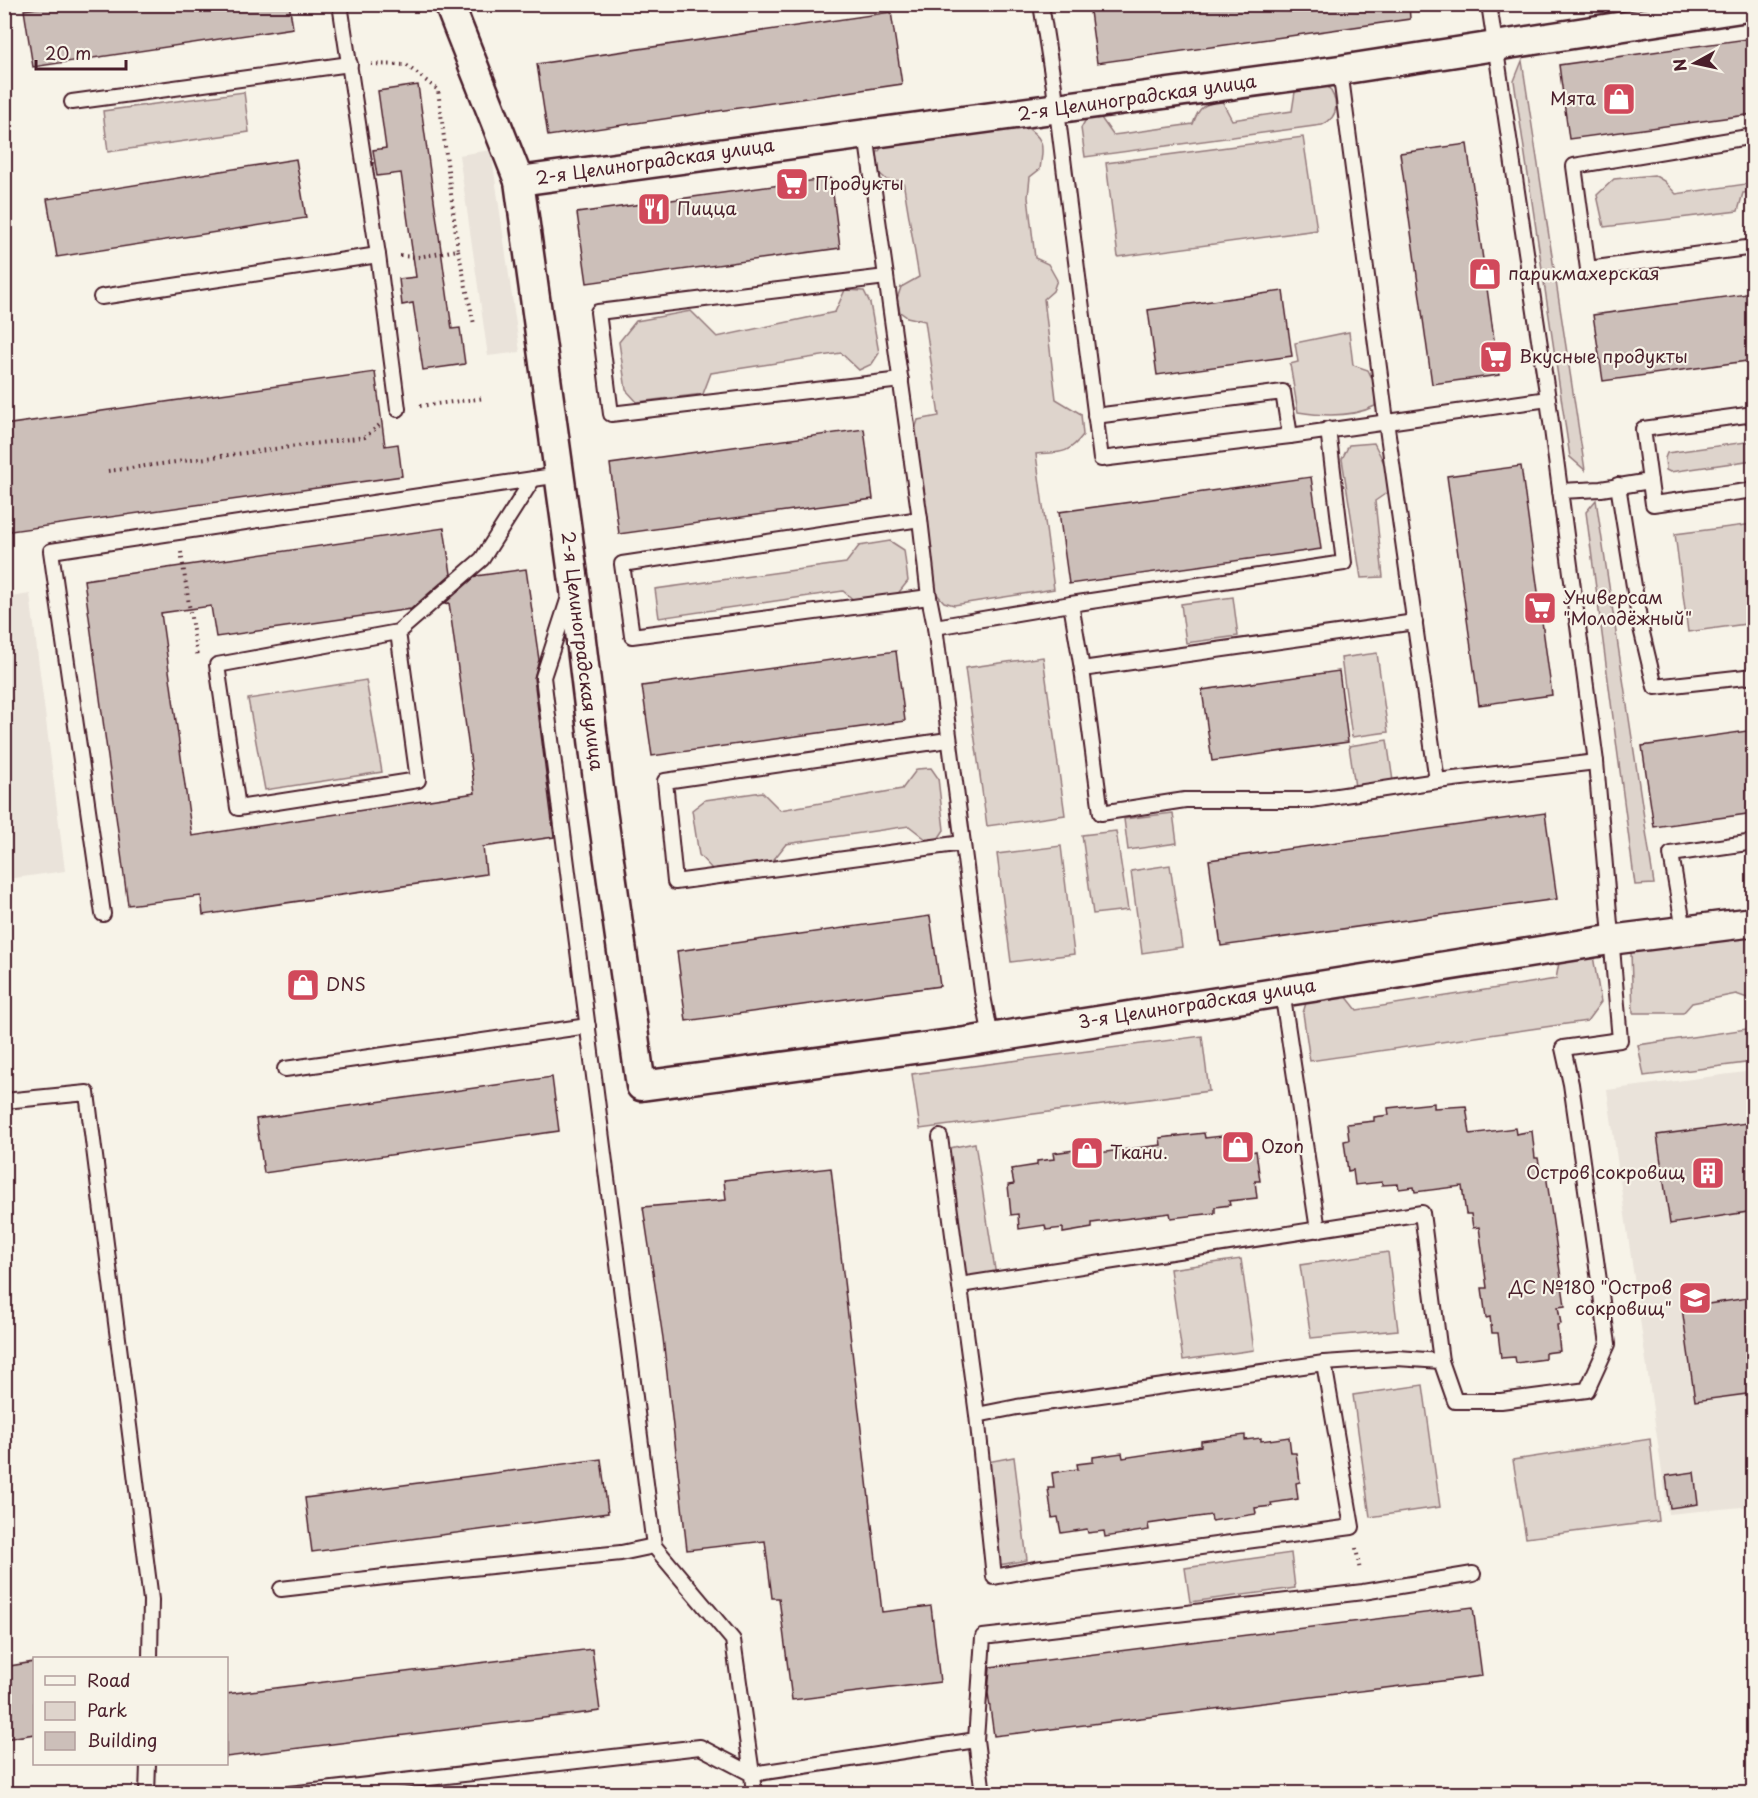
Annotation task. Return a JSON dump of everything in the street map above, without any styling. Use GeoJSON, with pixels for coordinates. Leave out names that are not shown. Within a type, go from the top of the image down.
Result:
{"type":"FeatureCollection","features":[{"type":"Feature","properties":{"kind":"street","name":"2-я Целиноградская улица"},"geometry":{"type":"LineString","coordinates":[[448,4],[519,181],[546,477],[574,582],[599,789],[641,1086]]}},
{"type":"Feature","properties":{"kind":"street","name":"2-я Целиноградская улица"},"geometry":{"type":"LineString","coordinates":[[519,181],[1340,70],[1754,6]]}},
{"type":"Feature","properties":{"kind":"street","name":"3-я Целиноградская улица"},"geometry":{"type":"LineString","coordinates":[[641,1086],[990,1037],[1610,940],[1754,922]]}},
{"type":"Feature","properties":{"kind":"lane"},"geometry":{"type":"LineString","coordinates":[[340,4],[378,255],[398,409]]}},
{"type":"Feature","properties":{"kind":"lane"},"geometry":{"type":"LineString","coordinates":[[1041,4],[1101,459],[1290,436],[1548,399]]}},
{"type":"Feature","properties":{"kind":"lane"},"geometry":{"type":"LineString","coordinates":[[960,1285],[1422,1213],[1442,1361],[1455,1401],[1502,1401],[1587,1390],[1608,1344],[1571,1084],[1563,1048],[1620,1040],[1596,762],[1548,399],[1489,4]]}},
{"type":"Feature","properties":{"kind":"lane"},"geometry":{"type":"LineString","coordinates":[[72,102],[350,64]]}},
{"type":"Feature","properties":{"kind":"lane"},"geometry":{"type":"LineString","coordinates":[[1340,70],[1386,421],[1437,781]]}},
{"type":"Feature","properties":{"kind":"lane"},"geometry":{"type":"LineString","coordinates":[[866,134],[990,1037]]}},
{"type":"Feature","properties":{"kind":"lane"},"geometry":{"type":"LineString","coordinates":[[1754,136],[1574,166],[1588,269],[1754,247]]}},
{"type":"Feature","properties":{"kind":"lane"},"geometry":{"type":"LineString","coordinates":[[101,297],[378,255]]}},
{"type":"Feature","properties":{"kind":"lane"},"geometry":{"type":"LineString","coordinates":[[886,277],[598,312],[611,414],[901,380]]}},
{"type":"Feature","properties":{"kind":"lane"},"geometry":{"type":"LineString","coordinates":[[1095,416],[1283,392],[1290,436]]}},
{"type":"Feature","properties":{"kind":"lane"},"geometry":{"type":"LineString","coordinates":[[1754,414],[1643,429],[1653,504],[1754,490]]}},
{"type":"Feature","properties":{"kind":"lane"},"geometry":{"type":"LineString","coordinates":[[935,627],[1344,563],[1328,429]]}},
{"type":"Feature","properties":{"kind":"lane"},"geometry":{"type":"LineString","coordinates":[[103,914],[51,551],[546,477]]}},
{"type":"Feature","properties":{"kind":"lane"},"geometry":{"type":"LineString","coordinates":[[399,632],[418,780],[238,808],[217,664],[399,632],[482,559],[546,477]]}},
{"type":"Feature","properties":{"kind":"lane"},"geometry":{"type":"LineString","coordinates":[[1560,491],[1601,489],[1650,482]]}},
{"type":"Feature","properties":{"kind":"lane"},"geometry":{"type":"LineString","coordinates":[[1618,485],[1640,624],[1655,687],[1754,676]]}},
{"type":"Feature","properties":{"kind":"lane"},"geometry":{"type":"LineString","coordinates":[[920,519],[622,564],[632,636],[929,597]]}},
{"type":"Feature","properties":{"kind":"lane"},"geometry":{"type":"LineString","coordinates":[[574,582],[543,677],[654,1546],[733,1640],[754,1794]]}},
{"type":"Feature","properties":{"kind":"lane"},"geometry":{"type":"LineString","coordinates":[[1071,604],[1101,813],[1185,800],[1311,800],[1437,781],[1596,762]]}},
{"type":"Feature","properties":{"kind":"lane"},"geometry":{"type":"LineString","coordinates":[[1082,669],[1415,622]]}},
{"type":"Feature","properties":{"kind":"lane"},"geometry":{"type":"LineString","coordinates":[[948,740],[665,782],[675,882],[963,843]]}},
{"type":"Feature","properties":{"kind":"lane"},"geometry":{"type":"LineString","coordinates":[[1684,930],[1671,854],[1754,842]]}},
{"type":"Feature","properties":{"kind":"lane"},"geometry":{"type":"LineString","coordinates":[[1282,991],[1318,1230]]}},
{"type":"Feature","properties":{"kind":"lane"},"geometry":{"type":"LineString","coordinates":[[285,1069],[588,1026]]}},
{"type":"Feature","properties":{"kind":"lane"},"geometry":{"type":"LineString","coordinates":[[4,1101],[87,1093],[151,1600],[150,1657]]}},
{"type":"Feature","properties":{"kind":"lane"},"geometry":{"type":"LineString","coordinates":[[939,1137],[977,1415],[994,1577],[1352,1527],[1324,1364]]}},
{"type":"Feature","properties":{"kind":"lane"},"geometry":{"type":"LineString","coordinates":[[977,1415],[1017,1407],[1324,1364],[1397,1358],[1442,1361]]}},
{"type":"Feature","properties":{"kind":"lane"},"geometry":{"type":"LineString","coordinates":[[281,1589],[621,1553],[654,1546]]}},
{"type":"Feature","properties":{"kind":"lane"},"geometry":{"type":"LineString","coordinates":[[983,1794],[976,1740],[983,1637],[1363,1592],[1473,1575]]}},
{"type":"Feature","properties":{"kind":"lane"},"geometry":{"type":"LineString","coordinates":[[289,1794],[360,1790],[700,1747],[752,1774],[976,1740]]}},
{"type":"Feature","properties":{"kind":"lane"},"geometry":{"type":"LineString","coordinates":[[147,1794],[148,1765]]}},
{"type":"Feature","properties":{"kind":"path"},"geometry":{"type":"LineString","coordinates":[[350,64],[406,65],[438,90],[458,249],[474,324]]}},
{"type":"Feature","properties":{"kind":"path"},"geometry":{"type":"LineString","coordinates":[[378,255],[418,257],[458,249]]}},
{"type":"Feature","properties":{"kind":"path"},"geometry":{"type":"LineString","coordinates":[[108,471],[366,437],[398,409],[485,398]]}},
{"type":"Feature","properties":{"kind":"path"},"geometry":{"type":"LineString","coordinates":[[178,532],[197,662],[217,664]]}},
{"type":"Feature","properties":{"kind":"path"},"geometry":{"type":"LineString","coordinates":[[1352,1527],[1363,1592]]}},
{"type":"Feature","properties":{"kind":"shaded area"},"geometry":{"type":"Polygon","coordinates":[[[491,150],[520,352],[488,356],[459,155],[491,150]]]}},
{"type":"Feature","properties":{"kind":"shaded area"},"geometry":{"type":"Polygon","coordinates":[[[30,594],[65,871],[8,879],[4,852],[5,598],[30,594]]]}},
{"type":"Feature","properties":{"kind":"shaded area","name":"ДС №180 \"Остров сокровищ\""},"geometry":{"type":"Polygon","coordinates":[[[1753,1071],[1753,1506],[1668,1514],[1607,1090],[1753,1071]]]}},
{"type":"Feature","properties":{"kind":"green space"},"geometry":{"type":"Polygon","coordinates":[[[1522,61],[1585,470],[1570,457],[1514,81],[1522,61]]]}},
{"type":"Feature","properties":{"kind":"green space"},"geometry":{"type":"Polygon","coordinates":[[[1327,85],[1334,96],[1336,107],[1332,117],[1322,125],[1085,157],[1081,128],[1088,116],[1099,115],[1113,135],[1193,124],[1203,107],[1222,101],[1232,120],[1292,111],[1295,92],[1308,87],[1327,85]]]}},
{"type":"Feature","properties":{"kind":"green space"},"geometry":{"type":"Polygon","coordinates":[[[244,92],[249,132],[108,152],[103,111],[244,92]]]}},
{"type":"Feature","properties":{"kind":"green space"},"geometry":{"type":"Polygon","coordinates":[[[1022,124],[1035,134],[1042,147],[1040,169],[1030,177],[1028,197],[1035,258],[1048,264],[1057,280],[1053,291],[1044,299],[1056,399],[1081,414],[1083,435],[1067,450],[1036,454],[1054,589],[954,605],[944,602],[935,592],[913,436],[918,420],[939,416],[925,321],[907,317],[900,312],[897,299],[901,287],[919,277],[903,181],[887,180],[879,173],[877,153],[885,144],[1022,124]]]}},
{"type":"Feature","properties":{"kind":"green space"},"geometry":{"type":"Polygon","coordinates":[[[1303,137],[1317,230],[1118,257],[1106,163],[1303,137]]]}},
{"type":"Feature","properties":{"kind":"green space"},"geometry":{"type":"Polygon","coordinates":[[[1654,175],[1664,181],[1676,194],[1753,183],[1753,192],[1743,193],[1738,211],[1604,227],[1597,195],[1614,179],[1654,175]]]}},
{"type":"Feature","properties":{"kind":"green space"},"geometry":{"type":"Polygon","coordinates":[[[845,290],[864,291],[870,303],[879,353],[872,364],[859,370],[841,353],[711,373],[703,394],[637,402],[626,390],[619,342],[636,321],[691,311],[717,337],[835,312],[845,290]]]}},
{"type":"Feature","properties":{"kind":"green space"},"geometry":{"type":"Polygon","coordinates":[[[1349,332],[1353,365],[1368,370],[1376,387],[1375,406],[1366,410],[1337,415],[1298,412],[1290,364],[1298,362],[1295,343],[1349,332]]]}},
{"type":"Feature","properties":{"kind":"green space"},"geometry":{"type":"Polygon","coordinates":[[[1753,441],[1753,460],[1670,472],[1666,470],[1667,453],[1753,441]]]}},
{"type":"Feature","properties":{"kind":"green space"},"geometry":{"type":"Polygon","coordinates":[[[1374,443],[1386,467],[1388,492],[1375,501],[1383,577],[1361,578],[1342,459],[1349,445],[1374,443]]]}},
{"type":"Feature","properties":{"kind":"green space"},"geometry":{"type":"Polygon","coordinates":[[[1596,500],[1654,884],[1635,885],[1586,512],[1596,500]]]}},
{"type":"Feature","properties":{"kind":"green space"},"geometry":{"type":"Polygon","coordinates":[[[1753,524],[1753,623],[1688,632],[1675,534],[1753,524]]]}},
{"type":"Feature","properties":{"kind":"green space"},"geometry":{"type":"Polygon","coordinates":[[[890,541],[904,550],[908,581],[896,596],[855,601],[843,591],[659,618],[655,589],[846,563],[859,546],[890,541]]]}},
{"type":"Feature","properties":{"kind":"green space"},"geometry":{"type":"Polygon","coordinates":[[[1233,597],[1238,636],[1186,643],[1181,604],[1233,597]]]}},
{"type":"Feature","properties":{"kind":"green space"},"geometry":{"type":"Polygon","coordinates":[[[1377,653],[1388,732],[1352,737],[1341,658],[1377,653]]]}},
{"type":"Feature","properties":{"kind":"green space"},"geometry":{"type":"Polygon","coordinates":[[[1043,657],[1065,815],[987,826],[965,668],[1043,657]]]}},
{"type":"Feature","properties":{"kind":"green space"},"geometry":{"type":"Polygon","coordinates":[[[366,680],[382,772],[265,790],[248,699],[366,680]]]}},
{"type":"Feature","properties":{"kind":"green space"},"geometry":{"type":"Polygon","coordinates":[[[1387,740],[1393,781],[1355,787],[1349,746],[1387,740]]]}},
{"type":"Feature","properties":{"kind":"green space"},"geometry":{"type":"Polygon","coordinates":[[[931,768],[938,778],[944,830],[938,839],[927,840],[909,826],[786,844],[771,863],[712,869],[699,855],[692,810],[705,800],[762,792],[780,810],[902,789],[917,769],[931,768]]]}},
{"type":"Feature","properties":{"kind":"green space"},"geometry":{"type":"Polygon","coordinates":[[[1173,813],[1177,843],[1128,850],[1124,819],[1173,813]]]}},
{"type":"Feature","properties":{"kind":"green space"},"geometry":{"type":"Polygon","coordinates":[[[1116,831],[1128,910],[1093,914],[1082,835],[1116,831]]]}},
{"type":"Feature","properties":{"kind":"green space"},"geometry":{"type":"Polygon","coordinates":[[[1061,846],[1074,954],[1011,962],[997,854],[1061,846]]]}},
{"type":"Feature","properties":{"kind":"green space"},"geometry":{"type":"Polygon","coordinates":[[[1170,865],[1182,947],[1142,953],[1131,871],[1170,865]]]}},
{"type":"Feature","properties":{"kind":"green space"},"geometry":{"type":"Polygon","coordinates":[[[1753,936],[1753,1000],[1736,994],[1692,1003],[1683,1013],[1633,1013],[1631,952],[1753,936]]]}},
{"type":"Feature","properties":{"kind":"green space"},"geometry":{"type":"Polygon","coordinates":[[[1593,956],[1601,1002],[1587,1021],[1310,1061],[1303,1013],[1308,996],[1342,991],[1357,1010],[1556,979],[1560,957],[1593,956]]]}},
{"type":"Feature","properties":{"kind":"green space"},"geometry":{"type":"Polygon","coordinates":[[[1753,1028],[1753,1062],[1644,1076],[1638,1045],[1753,1028]]]}},
{"type":"Feature","properties":{"kind":"green space"},"geometry":{"type":"Polygon","coordinates":[[[1202,1036],[1209,1091],[920,1129],[912,1074],[1202,1036]]]}},
{"type":"Feature","properties":{"kind":"green space"},"geometry":{"type":"Polygon","coordinates":[[[975,1143],[996,1276],[965,1282],[944,1149],[975,1143]]]}},
{"type":"Feature","properties":{"kind":"green space"},"geometry":{"type":"Polygon","coordinates":[[[1388,1252],[1398,1330],[1311,1338],[1300,1265],[1388,1252]]]}},
{"type":"Feature","properties":{"kind":"green space"},"geometry":{"type":"Polygon","coordinates":[[[1241,1259],[1254,1350],[1183,1360],[1170,1269],[1241,1259]]]}},
{"type":"Feature","properties":{"kind":"green space"},"geometry":{"type":"Polygon","coordinates":[[[1423,1385],[1440,1507],[1370,1517],[1353,1395],[1423,1385]]]}},
{"type":"Feature","properties":{"kind":"green space"},"geometry":{"type":"Polygon","coordinates":[[[1650,1439],[1659,1521],[1526,1538],[1513,1460],[1650,1439]]]}},
{"type":"Feature","properties":{"kind":"green space"},"geometry":{"type":"Polygon","coordinates":[[[1014,1457],[1027,1560],[999,1565],[987,1462],[1014,1457]]]}},
{"type":"Feature","properties":{"kind":"green space"},"geometry":{"type":"Polygon","coordinates":[[[1291,1553],[1295,1588],[1190,1602],[1185,1568],[1291,1553]]]}},
{"type":"Feature","properties":{"kind":"building"},"geometry":{"type":"Polygon","coordinates":[[[63,4],[289,4],[293,28],[33,67],[24,10],[63,4]]]}},
{"type":"Feature","properties":{"kind":"building"},"geometry":{"type":"Polygon","coordinates":[[[1089,4],[1409,4],[1410,19],[1097,63],[1089,4]]]}},
{"type":"Feature","properties":{"kind":"building"},"geometry":{"type":"Polygon","coordinates":[[[891,12],[902,84],[548,136],[537,64],[891,12]]]}},
{"type":"Feature","properties":{"kind":"building"},"geometry":{"type":"Polygon","coordinates":[[[1754,38],[1754,114],[1569,139],[1559,65],[1754,38]]]}},
{"type":"Feature","properties":{"kind":"building"},"geometry":{"type":"Polygon","coordinates":[[[418,85],[452,329],[460,328],[465,364],[423,370],[413,303],[402,305],[399,279],[416,277],[401,173],[377,176],[373,150],[386,148],[378,91],[418,85]]]}},
{"type":"Feature","properties":{"kind":"building"},"geometry":{"type":"Polygon","coordinates":[[[1467,144],[1499,375],[1432,384],[1400,153],[1467,144]]]}},
{"type":"Feature","properties":{"kind":"building"},"geometry":{"type":"Polygon","coordinates":[[[296,159],[306,218],[57,257],[47,199],[296,159]]]}},
{"type":"Feature","properties":{"kind":"building"},"geometry":{"type":"Polygon","coordinates":[[[831,178],[840,248],[587,283],[577,213],[831,178]]]}},
{"type":"Feature","properties":{"kind":"building"},"geometry":{"type":"Polygon","coordinates":[[[1283,291],[1292,356],[1157,375],[1148,310],[1283,291]]]}},
{"type":"Feature","properties":{"kind":"building"},"geometry":{"type":"Polygon","coordinates":[[[1754,293],[1754,360],[1603,381],[1593,315],[1754,293]]]}},
{"type":"Feature","properties":{"kind":"building"},"geometry":{"type":"Polygon","coordinates":[[[375,372],[385,446],[398,444],[402,476],[4,532],[4,425],[375,372]]]}},
{"type":"Feature","properties":{"kind":"building"},"geometry":{"type":"Polygon","coordinates":[[[864,429],[873,499],[619,534],[610,464],[864,429]]]}},
{"type":"Feature","properties":{"kind":"building"},"geometry":{"type":"Polygon","coordinates":[[[1521,466],[1552,695],[1479,705],[1447,476],[1521,466]]]}},
{"type":"Feature","properties":{"kind":"building"},"geometry":{"type":"Polygon","coordinates":[[[1311,477],[1321,549],[1069,584],[1059,512],[1311,477]]]}},
{"type":"Feature","properties":{"kind":"building"},"geometry":{"type":"Polygon","coordinates":[[[444,528],[451,574],[411,609],[216,637],[211,606],[161,613],[192,836],[475,793],[449,603],[444,604],[476,576],[526,569],[539,660],[534,678],[554,837],[483,847],[486,874],[203,915],[201,896],[128,905],[84,580],[444,528]]]}},
{"type":"Feature","properties":{"kind":"building"},"geometry":{"type":"Polygon","coordinates":[[[896,651],[905,721],[652,756],[642,686],[896,651]]]}},
{"type":"Feature","properties":{"kind":"building"},"geometry":{"type":"Polygon","coordinates":[[[1339,671],[1348,742],[1212,761],[1202,690],[1339,671]]]}},
{"type":"Feature","properties":{"kind":"building"},"geometry":{"type":"Polygon","coordinates":[[[1754,730],[1754,813],[1654,827],[1642,746],[1754,730]]]}},
{"type":"Feature","properties":{"kind":"building"},"geometry":{"type":"Polygon","coordinates":[[[1545,813],[1557,899],[1221,946],[1209,860],[1545,813]]]}},
{"type":"Feature","properties":{"kind":"building"},"geometry":{"type":"Polygon","coordinates":[[[930,916],[940,986],[686,1021],[677,951],[930,916]]]}},
{"type":"Feature","properties":{"kind":"building"},"geometry":{"type":"Polygon","coordinates":[[[552,1077],[559,1131],[264,1173],[256,1119],[552,1077]]]}},
{"type":"Feature","properties":{"kind":"building"},"geometry":{"type":"Polygon","coordinates":[[[1434,1103],[1434,1108],[1466,1106],[1470,1134],[1515,1128],[1516,1134],[1532,1131],[1535,1158],[1538,1158],[1541,1174],[1546,1174],[1565,1306],[1558,1307],[1561,1324],[1557,1325],[1560,1351],[1545,1353],[1545,1359],[1516,1363],[1515,1357],[1501,1358],[1498,1333],[1492,1333],[1490,1317],[1486,1318],[1482,1288],[1487,1288],[1479,1227],[1473,1228],[1471,1214],[1466,1214],[1462,1186],[1415,1192],[1414,1187],[1399,1189],[1398,1184],[1382,1185],[1382,1182],[1355,1185],[1353,1170],[1348,1171],[1344,1141],[1349,1140],[1347,1124],[1374,1121],[1374,1117],[1389,1115],[1388,1108],[1434,1103]]]}},
{"type":"Feature","properties":{"kind":"building","name":"Остров сокровищ"},"geometry":{"type":"Polygon","coordinates":[[[1754,1122],[1754,1211],[1670,1224],[1657,1135],[1754,1122]]]}},
{"type":"Feature","properties":{"kind":"building"},"geometry":{"type":"Polygon","coordinates":[[[1204,1133],[1205,1138],[1249,1136],[1251,1152],[1256,1151],[1260,1181],[1255,1181],[1257,1198],[1229,1201],[1230,1205],[1215,1207],[1215,1213],[1171,1218],[1170,1213],[1092,1223],[1092,1228],[1063,1233],[1063,1228],[1046,1230],[1045,1225],[1019,1229],[1018,1214],[1011,1215],[1008,1185],[1014,1184],[1011,1169],[1037,1165],[1037,1161],[1054,1159],[1053,1153],[1097,1147],[1098,1153],[1161,1145],[1160,1138],[1204,1133]]]}},
{"type":"Feature","properties":{"kind":"building"},"geometry":{"type":"Polygon","coordinates":[[[831,1168],[882,1612],[931,1606],[940,1682],[792,1700],[779,1598],[772,1598],[765,1541],[687,1550],[663,1338],[643,1207],[726,1200],[724,1180],[831,1168]]]}},
{"type":"Feature","properties":{"kind":"building"},"geometry":{"type":"Polygon","coordinates":[[[1754,1297],[1754,1393],[1695,1401],[1682,1308],[1754,1297]]]}},
{"type":"Feature","properties":{"kind":"building"},"geometry":{"type":"Polygon","coordinates":[[[1245,1435],[1245,1440],[1261,1438],[1261,1441],[1289,1437],[1291,1453],[1296,1453],[1300,1482],[1296,1483],[1298,1499],[1255,1508],[1256,1514],[1212,1521],[1211,1515],[1148,1524],[1149,1530],[1105,1537],[1104,1531],[1088,1533],[1087,1529],[1061,1533],[1058,1517],[1052,1518],[1048,1488],[1054,1488],[1052,1473],[1078,1469],[1077,1464],[1093,1462],[1093,1457],[1122,1453],[1123,1458],[1201,1446],[1201,1441],[1245,1435]]]}},
{"type":"Feature","properties":{"kind":"building"},"geometry":{"type":"Polygon","coordinates":[[[601,1459],[608,1513],[312,1552],[305,1498],[601,1459]]]}},
{"type":"Feature","properties":{"kind":"building"},"geometry":{"type":"Polygon","coordinates":[[[1694,1472],[1698,1504],[1670,1508],[1666,1476],[1694,1472]]]}},
{"type":"Feature","properties":{"kind":"building"},"geometry":{"type":"Polygon","coordinates":[[[1473,1607],[1482,1676],[994,1736],[988,1693],[990,1667],[1473,1607]]]}},
{"type":"Feature","properties":{"kind":"building"},"geometry":{"type":"Polygon","coordinates":[[[592,1649],[600,1711],[228,1757],[228,1694],[592,1649]]]}},
{"type":"Feature","properties":{"kind":"building"},"geometry":{"type":"Polygon","coordinates":[[[33,1662],[33,1734],[4,1739],[4,1667],[33,1662]]]}},
{"type":"Feature","properties":{"kind":"place","name":"Мята"},"geometry":{"type":"Point","coordinates":[1619,99]}},
{"type":"Feature","properties":{"kind":"place","name":"Продукты"},"geometry":{"type":"Point","coordinates":[792,184]}},
{"type":"Feature","properties":{"kind":"place","name":"Пицца"},"geometry":{"type":"Point","coordinates":[654,209]}},
{"type":"Feature","properties":{"kind":"place","name":"парикмахерская"},"geometry":{"type":"Point","coordinates":[1485,274]}},
{"type":"Feature","properties":{"kind":"place","name":"Вкусные продукты"},"geometry":{"type":"Point","coordinates":[1496,357]}},
{"type":"Feature","properties":{"kind":"place","name":"Универсам \"Молодёжный\""},"geometry":{"type":"Point","coordinates":[1540,608]}},
{"type":"Feature","properties":{"kind":"place","name":"DNS"},"geometry":{"type":"Point","coordinates":[303,985]}},
{"type":"Feature","properties":{"kind":"place","name":"Ozon"},"geometry":{"type":"Point","coordinates":[1238,1147]}},
{"type":"Feature","properties":{"kind":"place","name":"Ткани."},"geometry":{"type":"Point","coordinates":[1087,1153]}},
{"type":"Feature","properties":{"kind":"place","name":"Остров сокровищ"},"geometry":{"type":"Point","coordinates":[1708,1173]}},
{"type":"Feature","properties":{"kind":"place","name":"ДС №180 \"Остров сокровищ\""},"geometry":{"type":"Point","coordinates":[1695,1298]}}]}
